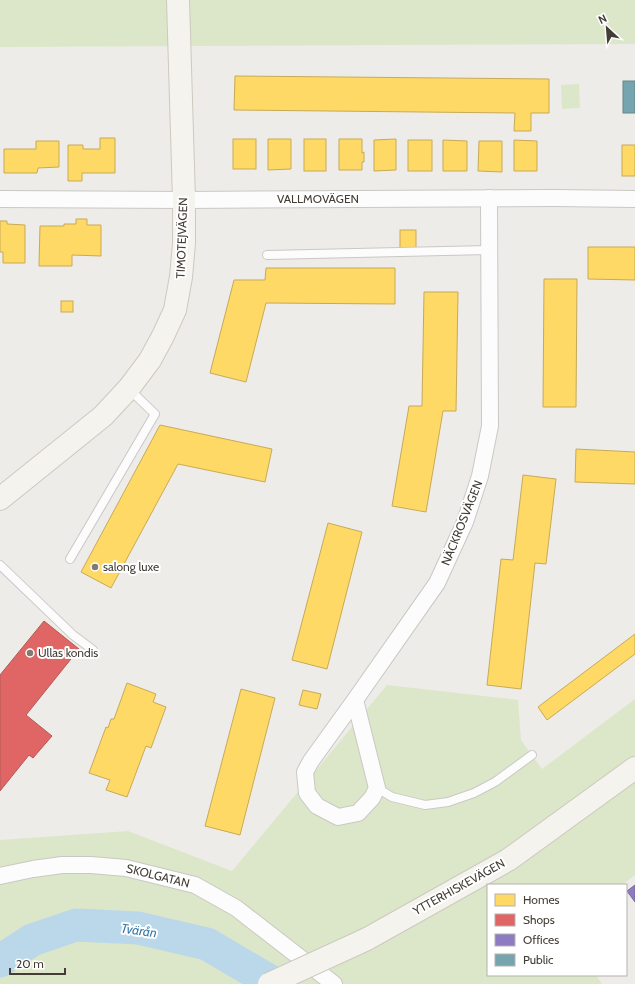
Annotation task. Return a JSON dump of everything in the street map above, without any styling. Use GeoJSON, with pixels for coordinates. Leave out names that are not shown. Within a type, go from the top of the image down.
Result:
{"type":"FeatureCollection","features":[{"type":"Feature","properties":{"kind":"street","name":"TIMOTEJVÄGEN"},"geometry":{"type":"LineString","coordinates":[[0,499],[103,416],[129,388],[150,360],[175,310],[181,278],[184,243],[178,0]]}},
{"type":"Feature","properties":{"kind":"street","name":"NÄCKROSVÄGEN"},"geometry":{"type":"LineString","coordinates":[[377,788],[372,798],[358,812],[338,817],[317,806],[307,793],[306,772],[311,760],[437,583],[465,522],[480,476],[490,426],[489,198]]}},
{"type":"Feature","properties":{"kind":"street","name":"VALLMOVÄGEN"},"geometry":{"type":"LineString","coordinates":[[0,199],[635,199]]}},
{"type":"Feature","properties":{"kind":"street"},"geometry":{"type":"LineString","coordinates":[[355,700],[377,788]]}},
{"type":"Feature","properties":{"kind":"street","name":"YTTERHISKEVÄGEN"},"geometry":{"type":"LineString","coordinates":[[269,984],[367,938],[508,860],[635,768]]}},
{"type":"Feature","properties":{"kind":"street","name":"SKOLGATAN"},"geometry":{"type":"LineString","coordinates":[[0,876],[62,865],[90,865],[126,868],[195,885],[236,908],[334,984]]}},
{"type":"Feature","properties":{"kind":"lane"},"geometry":{"type":"LineString","coordinates":[[267,255],[489,250]]}},
{"type":"Feature","properties":{"kind":"lane"},"geometry":{"type":"LineString","coordinates":[[70,559],[155,414],[129,388]]}},
{"type":"Feature","properties":{"kind":"lane"},"geometry":{"type":"LineString","coordinates":[[0,565],[73,634],[93,650]]}},
{"type":"Feature","properties":{"kind":"lane"},"geometry":{"type":"LineString","coordinates":[[377,788],[392,797],[425,805],[448,802],[474,793],[495,782],[532,755]]}},
{"type":"Feature","properties":{"kind":"green space"},"geometry":{"type":"Polygon","coordinates":[[[0,0],[635,0],[635,44],[0,47],[0,0]]]}},
{"type":"Feature","properties":{"kind":"green space"},"geometry":{"type":"Polygon","coordinates":[[[579,84],[580,108],[562,109],[561,85],[579,84]]]}},
{"type":"Feature","properties":{"kind":"green space"},"geometry":{"type":"Polygon","coordinates":[[[387,685],[518,700],[521,740],[542,769],[635,699],[635,875],[623,884],[487,884],[487,976],[597,976],[602,984],[0,984],[0,840],[128,831],[232,871],[387,685]]]}},
{"type":"Feature","properties":{"kind":"building: Homes"},"geometry":{"type":"Polygon","coordinates":[[[235,76],[549,79],[549,113],[531,113],[531,131],[514,131],[515,113],[234,110],[235,76]]]}},
{"type":"Feature","properties":{"kind":"building: Homes"},"geometry":{"type":"Polygon","coordinates":[[[100,138],[115,138],[115,173],[82,173],[82,181],[68,181],[68,145],[83,145],[83,149],[100,149],[100,138]]]}},
{"type":"Feature","properties":{"kind":"building: Homes"},"geometry":{"type":"Polygon","coordinates":[[[233,139],[256,139],[256,169],[233,169],[233,139]]]}},
{"type":"Feature","properties":{"kind":"building: Homes"},"geometry":{"type":"Polygon","coordinates":[[[268,139],[291,139],[291,169],[268,170],[268,139]]]}},
{"type":"Feature","properties":{"kind":"building: Homes"},"geometry":{"type":"Polygon","coordinates":[[[304,139],[326,139],[326,171],[304,171],[304,139]]]}},
{"type":"Feature","properties":{"kind":"building: Homes"},"geometry":{"type":"Polygon","coordinates":[[[339,139],[362,139],[362,153],[364,152],[364,162],[362,162],[362,170],[339,170],[339,139]]]}},
{"type":"Feature","properties":{"kind":"building: Homes"},"geometry":{"type":"Polygon","coordinates":[[[396,139],[396,170],[374,171],[374,140],[396,139]]]}},
{"type":"Feature","properties":{"kind":"building: Homes"},"geometry":{"type":"Polygon","coordinates":[[[408,140],[432,140],[432,171],[408,171],[408,140]]]}},
{"type":"Feature","properties":{"kind":"building: Homes"},"geometry":{"type":"Polygon","coordinates":[[[443,140],[467,141],[467,171],[443,171],[443,140]]]}},
{"type":"Feature","properties":{"kind":"building: Homes"},"geometry":{"type":"Polygon","coordinates":[[[514,140],[537,141],[537,171],[514,171],[514,140]]]}},
{"type":"Feature","properties":{"kind":"building: Homes"},"geometry":{"type":"Polygon","coordinates":[[[36,141],[59,141],[59,167],[38,168],[37,173],[4,173],[4,149],[36,149],[36,141]]]}},
{"type":"Feature","properties":{"kind":"building: Homes"},"geometry":{"type":"Polygon","coordinates":[[[479,141],[502,141],[502,172],[478,171],[479,141]]]}},
{"type":"Feature","properties":{"kind":"building: Homes"},"geometry":{"type":"Polygon","coordinates":[[[622,145],[635,145],[635,176],[622,176],[622,145]]]}},
{"type":"Feature","properties":{"kind":"building: Homes"},"geometry":{"type":"Polygon","coordinates":[[[76,219],[87,219],[87,225],[101,225],[101,256],[72,255],[72,266],[39,266],[40,226],[64,226],[64,224],[76,224],[76,219]]]}},
{"type":"Feature","properties":{"kind":"building: Homes"},"geometry":{"type":"Polygon","coordinates":[[[0,221],[7,221],[7,224],[25,225],[25,263],[3,263],[3,252],[0,252],[0,221]]]}},
{"type":"Feature","properties":{"kind":"building: Homes"},"geometry":{"type":"Polygon","coordinates":[[[400,230],[416,230],[416,249],[400,249],[400,230]]]}},
{"type":"Feature","properties":{"kind":"building: Homes"},"geometry":{"type":"Polygon","coordinates":[[[588,247],[635,247],[635,280],[588,279],[588,247]]]}},
{"type":"Feature","properties":{"kind":"building: Homes"},"geometry":{"type":"Polygon","coordinates":[[[266,268],[395,268],[395,304],[266,303],[246,382],[210,373],[234,280],[265,280],[266,268]]]}},
{"type":"Feature","properties":{"kind":"building: Homes"},"geometry":{"type":"Polygon","coordinates":[[[544,279],[577,279],[576,407],[543,407],[544,279]]]}},
{"type":"Feature","properties":{"kind":"building: Homes"},"geometry":{"type":"Polygon","coordinates":[[[424,292],[458,292],[456,411],[443,411],[426,512],[392,506],[409,406],[422,406],[424,292]]]}},
{"type":"Feature","properties":{"kind":"building: Homes"},"geometry":{"type":"Polygon","coordinates":[[[61,301],[73,301],[73,312],[61,312],[61,301]]]}},
{"type":"Feature","properties":{"kind":"building: Homes"},"geometry":{"type":"Polygon","coordinates":[[[160,425],[272,449],[265,482],[178,464],[111,588],[81,572],[160,425]]]}},
{"type":"Feature","properties":{"kind":"building: Homes"},"geometry":{"type":"Polygon","coordinates":[[[576,449],[635,452],[635,484],[575,482],[576,449]]]}},
{"type":"Feature","properties":{"kind":"building: Homes"},"geometry":{"type":"Polygon","coordinates":[[[523,475],[556,479],[546,564],[535,563],[521,689],[487,685],[501,559],[513,560],[523,475]]]}},
{"type":"Feature","properties":{"kind":"building: Homes"},"geometry":{"type":"Polygon","coordinates":[[[328,523],[362,532],[327,669],[292,660],[328,523]]]}},
{"type":"Feature","properties":{"kind":"building: Homes"},"geometry":{"type":"Polygon","coordinates":[[[635,634],[635,654],[547,720],[538,707],[635,634]]]}},
{"type":"Feature","properties":{"kind":"building: Homes"},"geometry":{"type":"Polygon","coordinates":[[[127,683],[156,694],[153,702],[166,707],[151,748],[146,746],[127,797],[106,790],[110,780],[89,773],[106,727],[108,728],[111,719],[114,719],[127,683]]]}},
{"type":"Feature","properties":{"kind":"building: Homes"},"geometry":{"type":"Polygon","coordinates":[[[241,689],[275,698],[240,835],[205,826],[241,689]]]}},
{"type":"Feature","properties":{"kind":"building: Homes"},"geometry":{"type":"Polygon","coordinates":[[[303,690],[321,694],[317,709],[299,705],[303,690]]]}},
{"type":"Feature","properties":{"kind":"building: Shops"},"geometry":{"type":"Polygon","coordinates":[[[44,621],[79,649],[26,715],[52,736],[33,758],[29,755],[0,791],[0,675],[44,621]]]}},
{"type":"Feature","properties":{"kind":"building: Offices"},"geometry":{"type":"Polygon","coordinates":[[[635,885],[635,902],[627,891],[635,885]]]}},
{"type":"Feature","properties":{"kind":"building: Public"},"geometry":{"type":"Polygon","coordinates":[[[623,81],[635,81],[635,113],[623,113],[623,81]]]}},
{"type":"Feature","properties":{"kind":"waterway","name":"Tvärån"},"geometry":{"type":"LineString","coordinates":[[0,961],[32,940],[76,925],[138,928],[207,944],[275,984]]}},
{"type":"Feature","properties":{"kind":"place","name":"salong luxe"},"geometry":{"type":"Point","coordinates":[95,567]}},
{"type":"Feature","properties":{"kind":"place","name":"Ullas kondis"},"geometry":{"type":"Point","coordinates":[30,653]}}]}
